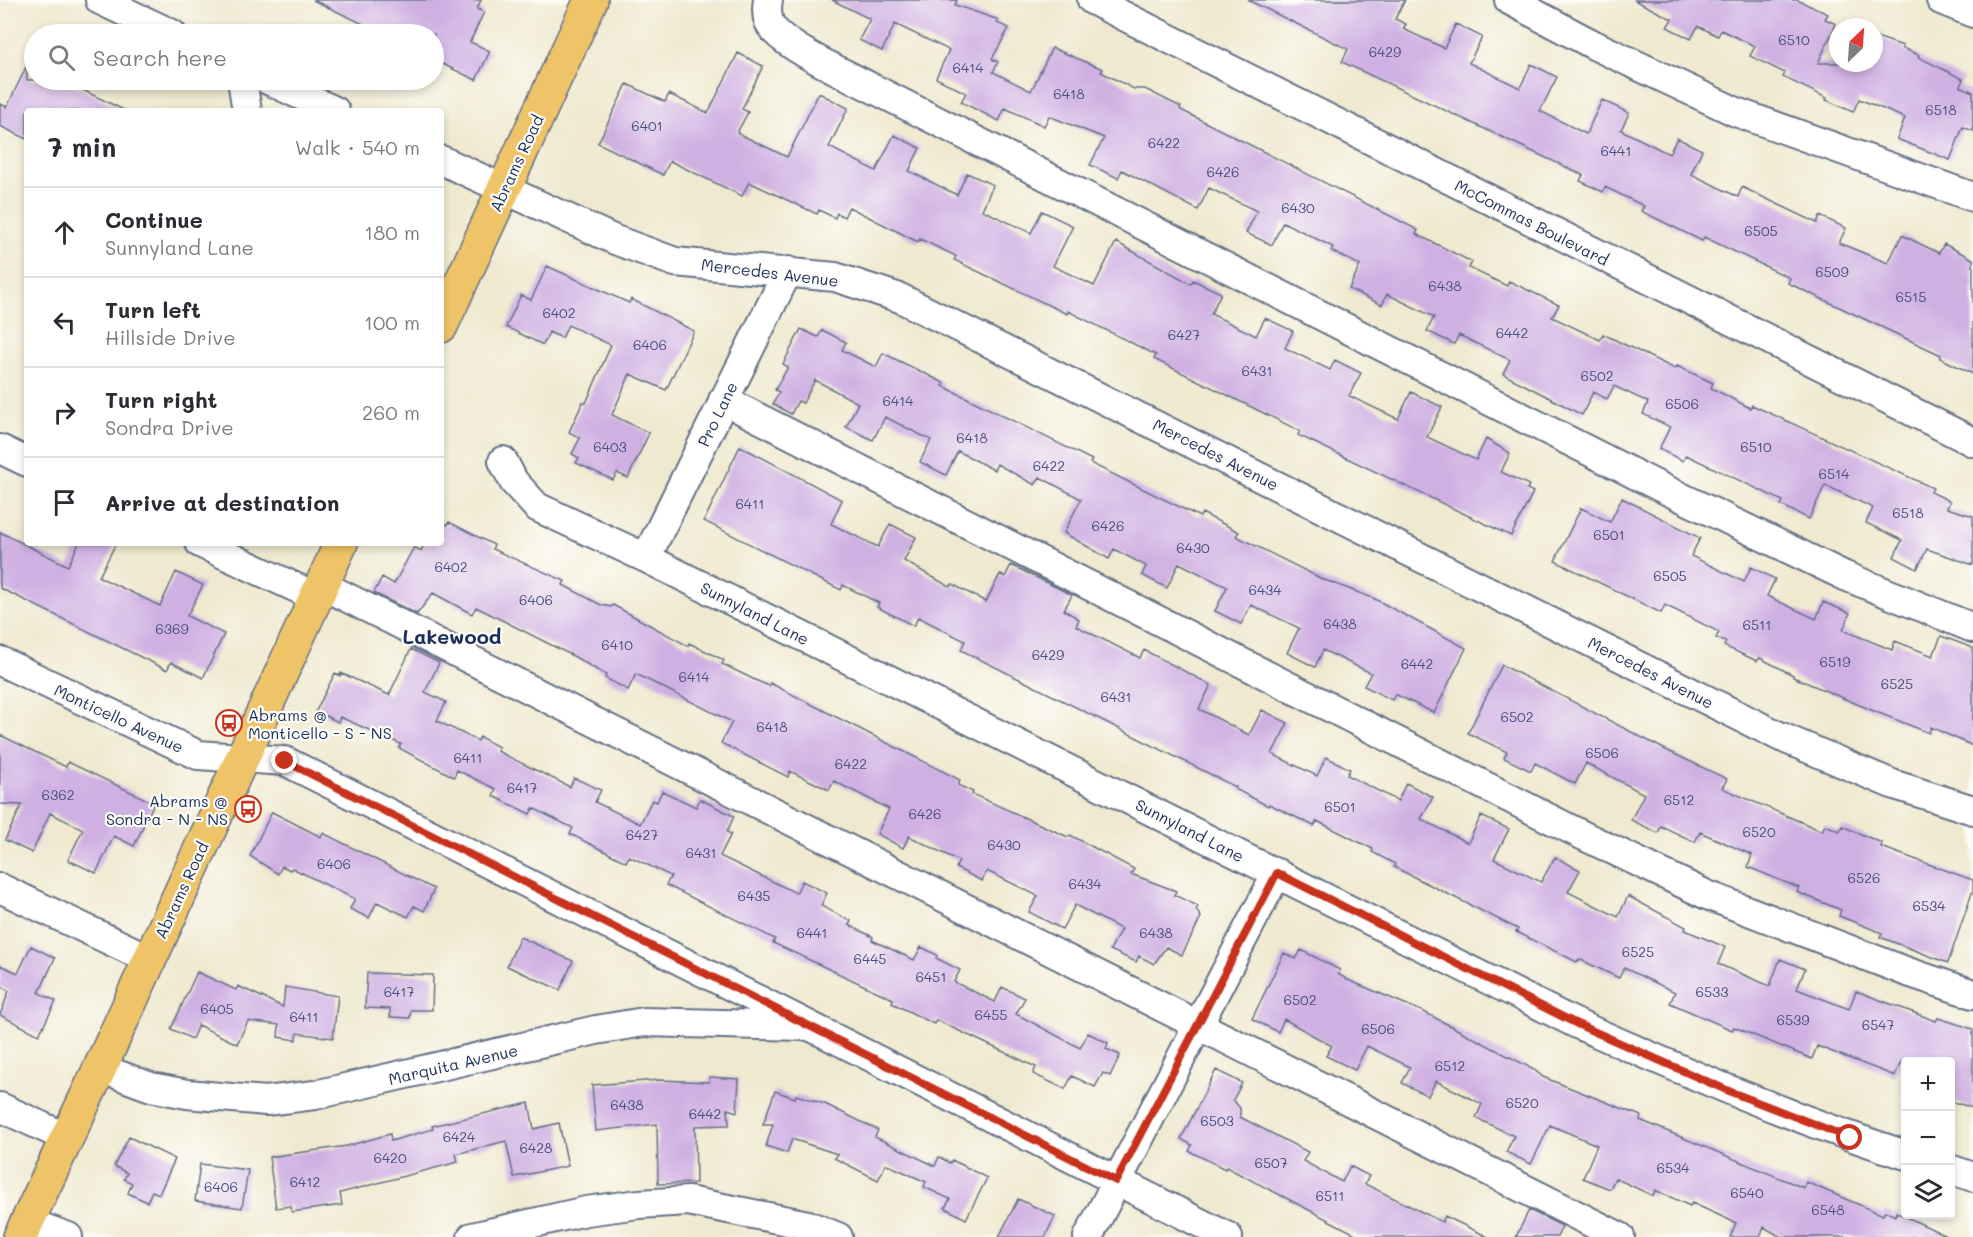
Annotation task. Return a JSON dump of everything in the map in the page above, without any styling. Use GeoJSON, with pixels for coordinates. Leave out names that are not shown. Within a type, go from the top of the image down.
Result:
{"type":"FeatureCollection","features":[{"type":"Feature","properties":{"kind":"main road","name":"Abrams Road"},"geometry":{"type":"LineString","coordinates":[[444,319],[591,0]]}},
{"type":"Feature","properties":{"kind":"main road","name":"Abrams Road"},"geometry":{"type":"LineString","coordinates":[[23,1229],[100,1068],[340,546]]}},
{"type":"Feature","properties":{"kind":"street"},"geometry":{"type":"LineString","coordinates":[[100,0],[151,24]]}},
{"type":"Feature","properties":{"kind":"street"},"geometry":{"type":"LineString","coordinates":[[768,0],[766,12],[773,29],[789,42],[870,87],[1658,486],[1845,576],[1973,628]]}},
{"type":"Feature","properties":{"kind":"street","name":"McCommas Boulevard"},"geometry":{"type":"LineString","coordinates":[[1092,0],[1973,442]]}},
{"type":"Feature","properties":{"kind":"street"},"geometry":{"type":"LineString","coordinates":[[1509,0],[1593,45],[1736,112],[1973,197]]}},
{"type":"Feature","properties":{"kind":"street"},"geometry":{"type":"LineString","coordinates":[[1941,0],[1973,13]]}},
{"type":"Feature","properties":{"kind":"street"},"geometry":{"type":"LineString","coordinates":[[244,90],[247,108]]}},
{"type":"Feature","properties":{"kind":"street"},"geometry":{"type":"LineString","coordinates":[[290,90],[329,108]]}},
{"type":"Feature","properties":{"kind":"street","name":"Mercedes Avenue"},"geometry":{"type":"LineString","coordinates":[[444,161],[615,240],[675,262],[788,271],[835,278],[900,298],[1779,736],[1892,784],[1973,810]]}},
{"type":"Feature","properties":{"kind":"street","name":"Pro Lane"},"geometry":{"type":"LineString","coordinates":[[646,558],[788,271]]}},
{"type":"Feature","properties":{"kind":"street"},"geometry":{"type":"LineString","coordinates":[[723,400],[1707,896],[1905,971],[1973,993]]}},
{"type":"Feature","properties":{"kind":"street"},"geometry":{"type":"LineString","coordinates":[[0,449],[24,461]]}},
{"type":"Feature","properties":{"kind":"street","name":"Sunnyland Lane"},"geometry":{"type":"LineString","coordinates":[[502,461],[514,482],[537,507],[646,558],[1577,1024],[1731,1092],[1850,1138],[1901,1154]]}},
{"type":"Feature","properties":{"kind":"street"},"geometry":{"type":"LineString","coordinates":[[207,546],[319,591],[1620,1237]]}},
{"type":"Feature","properties":{"kind":"street","name":"Monticello Avenue"},"geometry":{"type":"LineString","coordinates":[[0,661],[198,755],[285,761],[1228,1237]]}},
{"type":"Feature","properties":{"kind":"street"},"geometry":{"type":"LineString","coordinates":[[1088,1237],[1277,873]]}},
{"type":"Feature","properties":{"kind":"street"},"geometry":{"type":"LineString","coordinates":[[0,888],[149,959]]}},
{"type":"Feature","properties":{"kind":"street","name":"Marquita Avenue"},"geometry":{"type":"LineString","coordinates":[[100,1068],[151,1087],[187,1094],[266,1101],[315,1095],[596,1029],[644,1022],[810,1027]]}},
{"type":"Feature","properties":{"kind":"street"},"geometry":{"type":"LineString","coordinates":[[0,1107],[67,1138]]}},
{"type":"Feature","properties":{"kind":"street"},"geometry":{"type":"LineString","coordinates":[[1955,1171],[1973,1177]]}},
{"type":"Feature","properties":{"kind":"street"},"geometry":{"type":"LineString","coordinates":[[472,1237],[586,1211],[688,1201],[808,1225],[838,1237]]}},
{"type":"Feature","properties":{"kind":"street"},"geometry":{"type":"LineString","coordinates":[[23,1229],[68,1237]]}},
{"type":"Feature","properties":{"kind":"building"},"geometry":{"type":"Polygon","coordinates":[[[313,0],[481,0],[477,9],[484,12],[470,42],[490,51],[476,80],[444,65],[444,24],[363,24],[313,0]]]}},
{"type":"Feature","properties":{"kind":"building"},"geometry":{"type":"Polygon","coordinates":[[[832,0],[957,0],[955,5],[999,20],[997,23],[1009,28],[992,59],[998,62],[993,72],[1031,91],[1052,48],[1103,69],[1101,72],[1134,89],[1145,89],[1181,107],[1183,111],[1418,230],[1416,234],[1472,262],[1469,268],[1507,286],[1509,281],[1559,305],[1552,317],[1600,340],[1603,334],[1675,369],[1677,366],[1713,383],[1711,388],[1750,408],[1752,405],[1933,488],[1931,492],[1950,501],[1947,508],[1973,516],[1973,565],[1927,549],[1917,569],[1894,557],[1902,540],[1866,523],[1873,508],[1825,485],[1809,519],[1781,505],[1783,501],[1686,455],[1683,461],[1659,449],[1670,427],[1643,414],[1648,402],[1614,386],[1607,399],[1593,392],[1582,415],[1503,374],[1510,360],[1459,335],[1454,344],[1427,331],[1434,317],[1387,294],[1382,305],[1349,289],[1360,265],[1331,251],[1333,247],[1283,222],[1272,245],[1246,233],[1257,211],[1209,188],[1198,210],[1122,170],[1118,178],[1090,165],[1104,138],[1049,116],[1044,126],[1005,108],[999,121],[961,102],[966,93],[936,78],[949,50],[895,24],[882,51],[859,40],[870,19],[832,0]]]}},
{"type":"Feature","properties":{"kind":"building"},"geometry":{"type":"Polygon","coordinates":[[[1248,0],[1405,0],[1395,19],[1406,24],[1403,29],[1444,48],[1456,24],[1482,37],[1469,63],[1520,88],[1531,64],[1557,77],[1540,111],[1586,134],[1602,100],[1629,113],[1621,130],[1669,154],[1677,138],[1702,150],[1691,174],[1738,197],[1742,187],[1817,223],[1820,216],[1846,228],[1839,243],[1888,263],[1902,235],[1939,253],[1944,244],[1973,259],[1973,374],[1940,358],[1941,355],[1788,283],[1790,278],[1704,237],[1702,241],[1641,211],[1644,206],[1605,187],[1603,192],[1580,181],[1583,175],[1342,62],[1348,49],[1248,0]]]}},
{"type":"Feature","properties":{"kind":"building"},"geometry":{"type":"Polygon","coordinates":[[[1634,0],[1797,0],[1828,14],[1825,19],[1829,21],[1829,39],[1818,63],[1829,63],[1829,72],[1883,72],[1883,39],[1903,46],[1902,48],[1919,55],[1918,57],[1963,79],[1960,86],[1973,92],[1973,131],[1963,127],[1950,160],[1897,139],[1905,118],[1859,99],[1853,112],[1783,77],[1785,73],[1750,56],[1755,46],[1721,30],[1718,36],[1698,26],[1691,39],[1667,27],[1672,19],[1634,0]]]}},
{"type":"Feature","properties":{"kind":"building"},"geometry":{"type":"Polygon","coordinates":[[[738,53],[763,66],[742,109],[748,112],[737,133],[787,157],[819,93],[848,108],[829,147],[876,171],[894,135],[920,148],[909,171],[957,195],[967,173],[993,185],[982,210],[1031,233],[1042,211],[1073,226],[1053,266],[1094,286],[1116,242],[1191,284],[1193,280],[1221,293],[1211,314],[1256,336],[1265,318],[1293,331],[1285,348],[1330,370],[1335,360],[1361,373],[1349,396],[1398,419],[1411,392],[1442,407],[1427,437],[1476,460],[1486,439],[1510,453],[1501,472],[1529,485],[1527,489],[1533,492],[1511,536],[1298,435],[1300,431],[1154,359],[1156,355],[1068,311],[1067,314],[954,260],[956,256],[920,239],[918,242],[849,207],[844,217],[837,213],[835,218],[819,210],[817,214],[749,182],[742,196],[670,161],[663,175],[598,143],[627,84],[665,102],[669,94],[708,113],[738,53]]]}},
{"type":"Feature","properties":{"kind":"building"},"geometry":{"type":"Polygon","coordinates":[[[24,71],[24,90],[83,90],[120,108],[24,108],[24,138],[0,126],[0,104],[7,107],[24,71]]]}},
{"type":"Feature","properties":{"kind":"building"},"geometry":{"type":"Polygon","coordinates":[[[547,266],[629,303],[631,299],[694,331],[666,390],[630,374],[612,415],[649,433],[628,478],[617,473],[613,480],[576,463],[579,458],[572,454],[580,438],[569,432],[583,402],[586,403],[611,345],[568,325],[562,338],[549,332],[543,345],[506,327],[521,295],[531,300],[547,266]]]}},
{"type":"Feature","properties":{"kind":"building"},"geometry":{"type":"Polygon","coordinates":[[[801,329],[818,337],[822,330],[846,342],[842,350],[876,367],[883,353],[944,383],[943,386],[1092,460],[1090,463],[1200,517],[1202,513],[1239,532],[1236,536],[1322,579],[1373,598],[1466,648],[1434,713],[1395,694],[1392,700],[1364,686],[1371,673],[1323,650],[1315,667],[1287,653],[1299,628],[1251,605],[1241,624],[1215,611],[1227,587],[1179,563],[1167,588],[1142,575],[1146,566],[1114,549],[1109,559],[1064,533],[1081,499],[1040,477],[1035,485],[997,464],[994,470],[958,451],[946,475],[920,462],[931,440],[885,417],[873,440],[846,427],[858,403],[815,380],[803,403],[798,401],[791,414],[773,404],[779,392],[775,390],[788,367],[783,364],[801,329]]]}},
{"type":"Feature","properties":{"kind":"building"},"geometry":{"type":"Polygon","coordinates":[[[740,446],[842,500],[831,524],[878,547],[890,524],[916,537],[904,561],[950,587],[952,584],[986,602],[1000,574],[1005,577],[1011,565],[1072,595],[1064,610],[1079,619],[1076,626],[1140,658],[1144,650],[1211,685],[1199,709],[1249,735],[1262,710],[1288,723],[1272,754],[1317,776],[1326,757],[1350,769],[1347,775],[1398,801],[1406,783],[1433,797],[1421,819],[1468,843],[1481,816],[1509,829],[1494,859],[1541,882],[1555,857],[1580,870],[1568,892],[1618,917],[1628,896],[1686,927],[1685,930],[1725,947],[1718,964],[1770,986],[1780,959],[1805,969],[1797,989],[1849,1009],[1856,991],[1936,1021],[1938,1018],[1973,1029],[1973,1108],[1955,1103],[1955,1057],[1901,1057],[1895,1076],[1817,1046],[1812,1059],[1734,1027],[1732,1030],[1670,1003],[1675,992],[1624,968],[1619,978],[1579,959],[1577,962],[1516,932],[1518,929],[1394,867],[1395,864],[1372,852],[1373,849],[1317,821],[1314,826],[1269,804],[1268,806],[1235,789],[1236,787],[961,650],[965,641],[918,617],[914,626],[877,607],[879,603],[843,585],[841,590],[704,521],[740,446]]]}},
{"type":"Feature","properties":{"kind":"building"},"geometry":{"type":"Polygon","coordinates":[[[1622,498],[1700,538],[1691,556],[1744,582],[1751,567],[1775,579],[1767,596],[1816,619],[1823,602],[1850,613],[1843,630],[1892,650],[1895,641],[1933,656],[1941,636],[1973,648],[1973,746],[1931,727],[1929,733],[1793,677],[1760,658],[1757,661],[1724,646],[1726,642],[1716,638],[1719,632],[1665,605],[1661,613],[1555,561],[1581,508],[1610,522],[1622,498]]]}},
{"type":"Feature","properties":{"kind":"building"},"geometry":{"type":"Polygon","coordinates":[[[449,522],[494,545],[492,549],[565,581],[563,585],[601,605],[611,607],[613,605],[688,646],[689,643],[724,660],[722,664],[769,686],[770,683],[960,780],[958,785],[973,792],[972,794],[1068,837],[1070,835],[1134,869],[1131,874],[1176,891],[1174,895],[1198,906],[1196,910],[1201,917],[1182,955],[1166,947],[1154,964],[1139,956],[1136,962],[1110,950],[1121,929],[1075,905],[1062,929],[1029,912],[1038,896],[987,871],[982,881],[956,868],[959,861],[909,836],[903,848],[877,834],[889,809],[834,781],[829,790],[790,771],[788,777],[721,743],[732,722],[636,674],[628,690],[605,678],[606,675],[575,657],[476,607],[472,614],[433,593],[417,614],[374,593],[382,577],[394,584],[414,547],[421,551],[424,546],[444,546],[444,524],[447,525],[449,522]]]}},
{"type":"Feature","properties":{"kind":"building"},"geometry":{"type":"Polygon","coordinates":[[[0,532],[68,566],[78,546],[114,546],[99,577],[160,606],[176,572],[203,585],[187,616],[224,634],[203,678],[171,662],[167,670],[0,588],[0,532]]]}},
{"type":"Feature","properties":{"kind":"building"},"geometry":{"type":"Polygon","coordinates":[[[411,649],[439,663],[425,692],[446,702],[437,721],[478,741],[480,737],[499,747],[497,751],[570,787],[574,778],[601,790],[595,802],[640,824],[652,800],[657,802],[662,791],[696,807],[700,799],[734,816],[727,832],[731,834],[720,856],[796,893],[802,881],[827,893],[821,906],[851,921],[849,925],[873,937],[872,940],[914,960],[921,947],[937,955],[936,958],[960,970],[954,982],[995,1002],[1002,987],[1025,998],[1016,1014],[1080,1048],[1088,1033],[1108,1043],[1106,1049],[1120,1055],[1110,1076],[1103,1073],[1095,1087],[1072,1076],[1065,1089],[1033,1074],[1036,1067],[936,1020],[934,1024],[892,1003],[893,999],[773,943],[775,939],[666,885],[671,876],[629,856],[626,862],[570,834],[573,828],[533,808],[530,814],[493,796],[496,789],[457,770],[454,777],[399,748],[401,744],[340,717],[338,722],[316,711],[335,673],[340,676],[341,673],[389,695],[411,649]]]}},
{"type":"Feature","properties":{"kind":"building"},"geometry":{"type":"Polygon","coordinates":[[[1502,665],[1727,779],[1722,788],[1822,831],[1825,825],[1840,831],[1842,826],[1882,843],[1881,847],[1973,880],[1973,890],[1948,963],[1880,937],[1882,933],[1839,916],[1841,910],[1797,892],[1799,888],[1748,867],[1752,855],[1700,832],[1695,842],[1661,826],[1658,833],[1631,820],[1644,794],[1586,763],[1575,784],[1535,763],[1531,771],[1504,758],[1507,752],[1468,733],[1502,665]]]}},
{"type":"Feature","properties":{"kind":"building"},"geometry":{"type":"Polygon","coordinates":[[[0,735],[66,767],[68,762],[154,803],[134,846],[114,836],[96,873],[68,860],[83,829],[50,813],[32,853],[5,840],[22,805],[0,804],[0,735]]]}},
{"type":"Feature","properties":{"kind":"building"},"geometry":{"type":"Polygon","coordinates":[[[272,812],[321,837],[323,833],[434,889],[424,911],[414,906],[408,917],[377,902],[369,918],[350,909],[355,899],[292,868],[290,870],[282,866],[278,874],[250,856],[272,812]]]}},
{"type":"Feature","properties":{"kind":"building"},"geometry":{"type":"Polygon","coordinates":[[[520,937],[573,961],[560,990],[507,966],[520,937]]]}},
{"type":"Feature","properties":{"kind":"building"},"geometry":{"type":"Polygon","coordinates":[[[31,946],[55,958],[39,993],[56,1001],[39,1035],[0,1015],[9,991],[0,986],[0,965],[18,973],[31,946]]]}},
{"type":"Feature","properties":{"kind":"building"},"geometry":{"type":"Polygon","coordinates":[[[1301,950],[1340,970],[1338,974],[1348,980],[1424,1012],[1533,1069],[1543,1077],[1641,1116],[1640,1120],[1804,1188],[1806,1182],[1883,1215],[1885,1211],[1895,1216],[1896,1212],[1901,1214],[1901,1219],[1911,1219],[1949,1237],[1781,1237],[1764,1227],[1760,1237],[1730,1237],[1736,1223],[1692,1203],[1690,1206],[1655,1190],[1653,1196],[1615,1178],[1610,1189],[1583,1178],[1597,1145],[1550,1125],[1531,1164],[1506,1152],[1514,1136],[1476,1118],[1482,1104],[1436,1081],[1428,1096],[1402,1083],[1410,1067],[1367,1046],[1355,1070],[1326,1056],[1332,1046],[1284,1019],[1278,1032],[1252,1019],[1284,953],[1296,959],[1301,950]]]}},
{"type":"Feature","properties":{"kind":"building"},"geometry":{"type":"Polygon","coordinates":[[[197,972],[236,990],[238,986],[283,1007],[285,987],[338,996],[333,1038],[297,1033],[296,1040],[278,1037],[279,1025],[248,1021],[237,1044],[198,1025],[192,1039],[171,1029],[197,972]]]}},
{"type":"Feature","properties":{"kind":"building"},"geometry":{"type":"Polygon","coordinates":[[[367,973],[433,975],[432,1010],[411,1010],[410,1018],[390,1017],[390,1009],[365,1008],[367,973]]]}},
{"type":"Feature","properties":{"kind":"building"},"geometry":{"type":"Polygon","coordinates":[[[1216,1070],[1242,1083],[1233,1100],[1240,1108],[1240,1117],[1308,1152],[1303,1161],[1342,1182],[1350,1166],[1369,1176],[1365,1184],[1442,1222],[1445,1216],[1488,1237],[1361,1237],[1226,1167],[1225,1169],[1189,1151],[1192,1145],[1181,1139],[1216,1070]]]}},
{"type":"Feature","properties":{"kind":"building"},"geometry":{"type":"Polygon","coordinates":[[[710,1077],[739,1079],[737,1112],[728,1109],[729,1125],[695,1126],[696,1183],[658,1184],[657,1124],[596,1131],[592,1085],[659,1080],[709,1082],[710,1077]]]}},
{"type":"Feature","properties":{"kind":"building"},"geometry":{"type":"Polygon","coordinates":[[[775,1091],[825,1104],[878,1130],[875,1137],[935,1166],[939,1157],[950,1163],[952,1160],[987,1178],[966,1219],[945,1208],[950,1199],[924,1187],[926,1182],[886,1164],[878,1180],[834,1158],[837,1154],[792,1139],[787,1153],[766,1146],[773,1124],[763,1124],[775,1091]]]}},
{"type":"Feature","properties":{"kind":"building"},"geometry":{"type":"Polygon","coordinates":[[[529,1103],[534,1129],[559,1123],[568,1166],[514,1177],[506,1141],[456,1154],[458,1162],[340,1193],[342,1205],[292,1212],[291,1206],[276,1208],[269,1157],[347,1146],[390,1134],[391,1141],[433,1129],[432,1126],[529,1103]]]}},
{"type":"Feature","properties":{"kind":"building"},"geometry":{"type":"Polygon","coordinates":[[[129,1137],[175,1159],[159,1194],[152,1191],[147,1202],[128,1193],[132,1183],[124,1179],[127,1173],[114,1166],[129,1137]]]}},
{"type":"Feature","properties":{"kind":"building"},"geometry":{"type":"Polygon","coordinates":[[[200,1164],[248,1170],[242,1208],[195,1201],[200,1164]]]}},
{"type":"Feature","properties":{"kind":"building"},"geometry":{"type":"Polygon","coordinates":[[[1018,1199],[1055,1216],[1045,1237],[999,1237],[1018,1199]]]}},
{"type":"Feature","properties":{"kind":"building"},"geometry":{"type":"Polygon","coordinates":[[[1529,1210],[1562,1226],[1557,1237],[1516,1237],[1529,1210]]]}},
{"type":"Feature","properties":{"kind":"place","name":"Abrams @ Monticello - S - NS"},"geometry":{"type":"Point","coordinates":[229,723]}},
{"type":"Feature","properties":{"kind":"place","name":"Abrams @ Sondra - N - NS"},"geometry":{"type":"Point","coordinates":[248,809]}},
{"type":"Feature","properties":{"kind":"district","name":"Lakewood"},"geometry":{"type":"Point","coordinates":[452,636]}},
{"type":"Feature","properties":{"kind":"route"},"geometry":{"type":"LineString","coordinates":[[285,761],[1116,1181],[1277,873],[1577,1024],[1731,1092],[1850,1138]]}}]}
